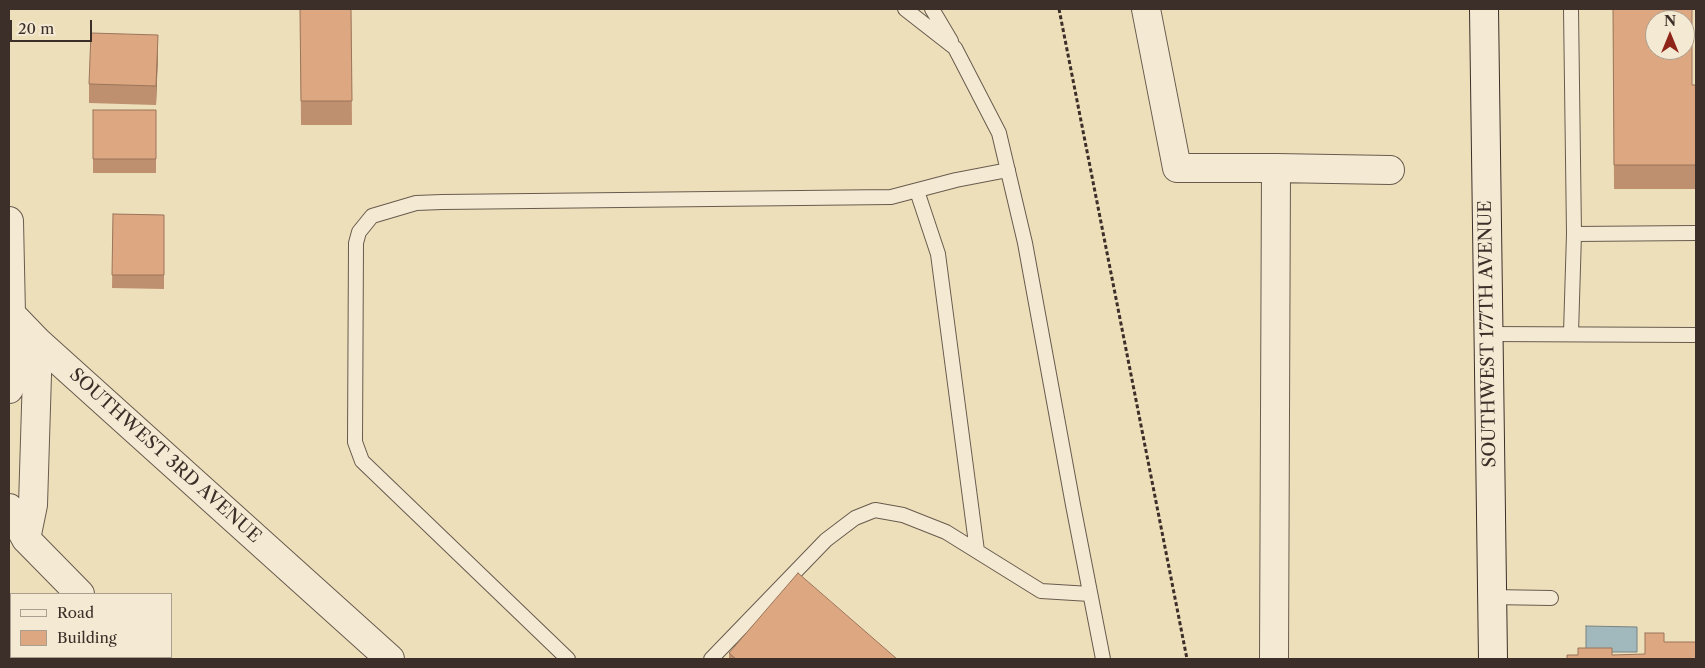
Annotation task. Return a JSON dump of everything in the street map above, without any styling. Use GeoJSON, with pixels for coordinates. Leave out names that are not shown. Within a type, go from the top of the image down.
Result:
{"type":"FeatureCollection","features":[{"type":"Feature","properties":{"kind":"street"},"geometry":{"type":"LineString","coordinates":[[1146,9],[1177,168],[1390,170]]}},
{"type":"Feature","properties":{"kind":"street","name":"SOUTHWEST 177TH AVENUE"},"geometry":{"type":"LineString","coordinates":[[1484,9],[1493,659]]}},
{"type":"Feature","properties":{"kind":"street"},"geometry":{"type":"LineString","coordinates":[[1274,659],[1276,168]]}},
{"type":"Feature","properties":{"kind":"street"},"geometry":{"type":"LineString","coordinates":[[9,221],[11,314],[9,389]]}},
{"type":"Feature","properties":{"kind":"street","name":"SOUTHWEST 3RD AVENUE"},"geometry":{"type":"LineString","coordinates":[[11,314],[38,342],[390,659]]}},
{"type":"Feature","properties":{"kind":"street"},"geometry":{"type":"LineString","coordinates":[[26,539],[33,505],[38,342]]}},
{"type":"Feature","properties":{"kind":"street"},"geometry":{"type":"LineString","coordinates":[[9,508],[26,539],[79,593]]}},
{"type":"Feature","properties":{"kind":"lane"},"geometry":{"type":"LineString","coordinates":[[904,9],[955,48]]}},
{"type":"Feature","properties":{"kind":"lane"},"geometry":{"type":"LineString","coordinates":[[932,9],[955,48],[999,133],[1025,243],[1090,594],[1104,659]]}},
{"type":"Feature","properties":{"kind":"lane"},"geometry":{"type":"LineString","coordinates":[[1571,9],[1574,234],[1572,334]]}},
{"type":"Feature","properties":{"kind":"lane"},"geometry":{"type":"LineString","coordinates":[[568,659],[362,461],[355,442],[356,243],[359,232],[372,216],[416,203],[891,197],[956,180],[1008,170]]}},
{"type":"Feature","properties":{"kind":"lane"},"geometry":{"type":"LineString","coordinates":[[917,191],[938,254],[977,551]]}},
{"type":"Feature","properties":{"kind":"lane"},"geometry":{"type":"LineString","coordinates":[[1574,234],[1696,233]]}},
{"type":"Feature","properties":{"kind":"lane"},"geometry":{"type":"LineString","coordinates":[[1489,334],[1696,335]]}},
{"type":"Feature","properties":{"kind":"lane"},"geometry":{"type":"LineString","coordinates":[[711,659],[826,540],[855,518],[875,510],[903,515],[946,532],[1041,591],[1090,594]]}},
{"type":"Feature","properties":{"kind":"lane"},"geometry":{"type":"LineString","coordinates":[[1491,597],[1551,598]]}},
{"type":"Feature","properties":{"kind":"path"},"geometry":{"type":"LineString","coordinates":[[1059,9],[1187,659]]}},
{"type":"Feature","properties":{"kind":"water"},"geometry":{"type":"Polygon","coordinates":[[[1586,626],[1637,627],[1637,652],[1586,652],[1586,626]]]}},
{"type":"Feature","properties":{"kind":"building"},"geometry":{"type":"Polygon","coordinates":[[[300,9],[351,9],[352,101],[301,101],[300,9]]]}},
{"type":"Feature","properties":{"kind":"building"},"geometry":{"type":"Polygon","coordinates":[[[1613,9],[1692,9],[1645,10],[1645,60],[1692,60],[1692,85],[1696,85],[1696,165],[1614,165],[1613,9]]]}},
{"type":"Feature","properties":{"kind":"building"},"geometry":{"type":"Polygon","coordinates":[[[91,33],[158,35],[156,86],[89,84],[91,33]]]}},
{"type":"Feature","properties":{"kind":"building"},"geometry":{"type":"Polygon","coordinates":[[[93,110],[156,110],[156,159],[93,159],[93,110]]]}},
{"type":"Feature","properties":{"kind":"building"},"geometry":{"type":"Polygon","coordinates":[[[113,214],[164,215],[164,275],[112,275],[113,214]]]}},
{"type":"Feature","properties":{"kind":"building"},"geometry":{"type":"Polygon","coordinates":[[[798,573],[897,659],[736,659],[729,653],[798,573]]]}},
{"type":"Feature","properties":{"kind":"building"},"geometry":{"type":"Polygon","coordinates":[[[1645,633],[1664,633],[1664,642],[1696,642],[1696,659],[1567,659],[1567,655],[1578,655],[1578,648],[1612,648],[1612,655],[1645,654],[1645,633]]]}}]}
